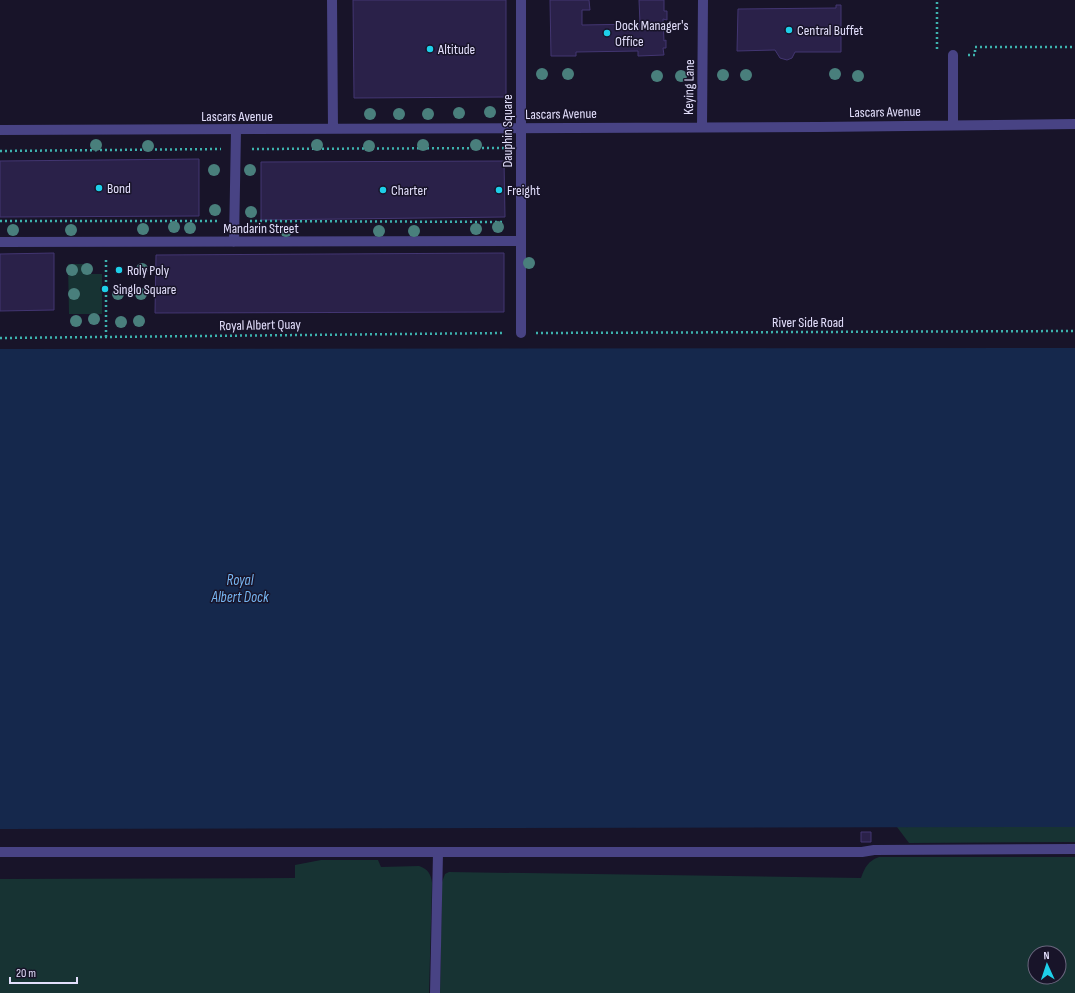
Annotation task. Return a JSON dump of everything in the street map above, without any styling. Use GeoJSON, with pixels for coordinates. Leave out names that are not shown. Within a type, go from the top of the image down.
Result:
{"type":"FeatureCollection","features":[{"type":"Feature","properties":{"kind":"street"},"geometry":{"type":"LineString","coordinates":[[332,0],[333,129]]}},
{"type":"Feature","properties":{"kind":"street","name":"Dauphin Square"},"geometry":{"type":"LineString","coordinates":[[521,0],[521,333]]}},
{"type":"Feature","properties":{"kind":"street","name":"Keying Lane"},"geometry":{"type":"LineString","coordinates":[[702,127],[703,0]]}},
{"type":"Feature","properties":{"kind":"street"},"geometry":{"type":"LineString","coordinates":[[953,55],[953,125]]}},
{"type":"Feature","properties":{"kind":"street","name":"Lascars Avenue"},"geometry":{"type":"LineString","coordinates":[[0,130],[521,129],[1075,124]]}},
{"type":"Feature","properties":{"kind":"street"},"geometry":{"type":"LineString","coordinates":[[234,242],[234,149],[236,130]]}},
{"type":"Feature","properties":{"kind":"street","name":"Mandarin Street"},"geometry":{"type":"LineString","coordinates":[[0,242],[521,241]]}},
{"type":"Feature","properties":{"kind":"street"},"geometry":{"type":"LineString","coordinates":[[0,852],[854,852],[874,850],[1075,849]]}},
{"type":"Feature","properties":{"kind":"street"},"geometry":{"type":"LineString","coordinates":[[434,993],[438,853]]}},
{"type":"Feature","properties":{"kind":"path"},"geometry":{"type":"LineString","coordinates":[[937,0],[937,55],[975,56],[975,47],[1075,47]]}},
{"type":"Feature","properties":{"kind":"path"},"geometry":{"type":"LineString","coordinates":[[0,151],[521,148]]}},
{"type":"Feature","properties":{"kind":"path"},"geometry":{"type":"LineString","coordinates":[[0,221],[521,222]]}},
{"type":"Feature","properties":{"kind":"path"},"geometry":{"type":"LineString","coordinates":[[106,242],[106,337]]}},
{"type":"Feature","properties":{"kind":"path","name":"River Side Road"},"geometry":{"type":"LineString","coordinates":[[540,333],[1075,331]]}},
{"type":"Feature","properties":{"kind":"path","name":"Royal Albert Quay"},"geometry":{"type":"LineString","coordinates":[[0,338],[521,333]]}},
{"type":"Feature","properties":{"kind":"green space"},"geometry":{"type":"Polygon","coordinates":[[[68,264],[83,264],[83,274],[102,274],[102,314],[69,314],[68,264]]]}},
{"type":"Feature","properties":{"kind":"green space"},"geometry":{"type":"Polygon","coordinates":[[[897,827],[1075,827],[1075,842],[909,843],[897,827]]]}},
{"type":"Feature","properties":{"kind":"green space"},"geometry":{"type":"Polygon","coordinates":[[[879,857],[1075,857],[1075,993],[440,993],[442,882],[445,874],[449,872],[861,878],[867,865],[872,860],[879,857]]]}},
{"type":"Feature","properties":{"kind":"green space"},"geometry":{"type":"Polygon","coordinates":[[[321,860],[378,860],[381,867],[419,866],[428,872],[432,883],[429,993],[0,993],[0,879],[295,878],[295,865],[321,860]]]}},
{"type":"Feature","properties":{"kind":"water","name":"Royal Albert Dock"},"geometry":{"type":"Polygon","coordinates":[[[1075,348],[1075,827],[0,829],[0,349],[1075,348]]]}},
{"type":"Feature","properties":{"kind":"building","name":"Altitude"},"geometry":{"type":"Polygon","coordinates":[[[353,0],[506,0],[506,97],[354,98],[353,0]]]}},
{"type":"Feature","properties":{"kind":"building","name":"Dock Manager's Office"},"geometry":{"type":"Polygon","coordinates":[[[550,0],[589,0],[590,10],[582,10],[582,25],[640,24],[639,0],[664,0],[664,11],[667,11],[667,20],[663,19],[664,41],[666,40],[666,48],[663,48],[664,55],[638,56],[638,51],[576,52],[576,56],[551,56],[550,0]]]}},
{"type":"Feature","properties":{"kind":"building","name":"Central Buffet"},"geometry":{"type":"Polygon","coordinates":[[[836,5],[841,5],[841,52],[795,52],[792,58],[787,60],[780,58],[775,50],[737,51],[738,9],[836,8],[836,5]]]}},
{"type":"Feature","properties":{"kind":"building","name":"Bond"},"geometry":{"type":"Polygon","coordinates":[[[199,159],[199,216],[0,217],[0,161],[199,159]]]}},
{"type":"Feature","properties":{"kind":"building","name":"Charter"},"geometry":{"type":"Polygon","coordinates":[[[504,161],[505,217],[261,220],[261,162],[504,161]]]}},
{"type":"Feature","properties":{"kind":"building"},"geometry":{"type":"Polygon","coordinates":[[[54,253],[54,310],[0,311],[0,254],[54,253]]]}},
{"type":"Feature","properties":{"kind":"building"},"geometry":{"type":"Polygon","coordinates":[[[504,253],[504,312],[155,313],[156,255],[504,253]]]}},
{"type":"Feature","properties":{"kind":"building"},"geometry":{"type":"Polygon","coordinates":[[[861,832],[871,832],[871,842],[861,842],[861,832]]]}},
{"type":"Feature","properties":{"kind":"place","name":"Central Buffet"},"geometry":{"type":"Point","coordinates":[789,30]}},
{"type":"Feature","properties":{"kind":"place","name":"Dock Manager's Office"},"geometry":{"type":"Point","coordinates":[607,33]}},
{"type":"Feature","properties":{"kind":"place","name":"Altitude"},"geometry":{"type":"Point","coordinates":[430,49]}},
{"type":"Feature","properties":{"kind":"place","name":"Bond"},"geometry":{"type":"Point","coordinates":[99,188]}},
{"type":"Feature","properties":{"kind":"place","name":"Charter"},"geometry":{"type":"Point","coordinates":[383,190]}},
{"type":"Feature","properties":{"kind":"place","name":"Freight"},"geometry":{"type":"Point","coordinates":[499,190]}},
{"type":"Feature","properties":{"kind":"place","name":"Roly Poly"},"geometry":{"type":"Point","coordinates":[119,270]}},
{"type":"Feature","properties":{"kind":"place","name":"Singlo Square"},"geometry":{"type":"Point","coordinates":[105,289]}}]}
